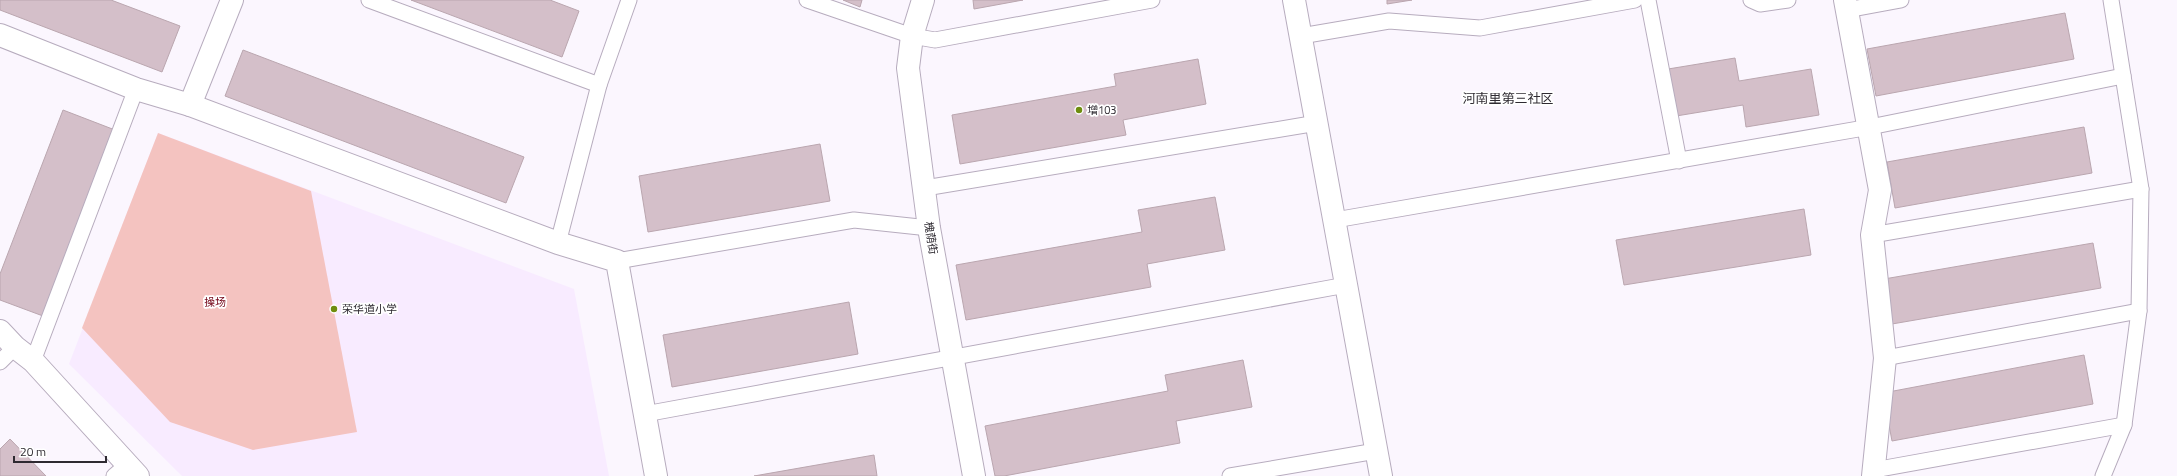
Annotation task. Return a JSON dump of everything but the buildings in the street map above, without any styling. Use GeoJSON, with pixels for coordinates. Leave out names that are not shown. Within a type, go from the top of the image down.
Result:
{"type":"FeatureCollection","features":[{"type":"Feature","properties":{"kind":"street"},"geometry":{"type":"LineString","coordinates":[[190,104],[232,0]]}},
{"type":"Feature","properties":{"kind":"street","name":"槐荫街"},"geometry":{"type":"LineString","coordinates":[[922,0],[912,36],[908,68],[925,188],[929,228],[974,476]]}},
{"type":"Feature","properties":{"kind":"street"},"geometry":{"type":"LineString","coordinates":[[1294,0],[1381,476]]}},
{"type":"Feature","properties":{"kind":"street"},"geometry":{"type":"LineString","coordinates":[[1846,5],[1870,127],[1880,190],[1872,235],[1885,358],[1874,473]]}},
{"type":"Feature","properties":{"kind":"street"},"geometry":{"type":"LineString","coordinates":[[0,35],[136,89],[190,104],[558,242],[617,261],[656,476]]}},
{"type":"Feature","properties":{"kind":"street"},"geometry":{"type":"LineString","coordinates":[[0,331],[8,354],[33,361],[126,472]]}},
{"type":"Feature","properties":{"kind":"lane"},"geometry":{"type":"LineString","coordinates":[[369,0],[599,85]]}},
{"type":"Feature","properties":{"kind":"lane"},"geometry":{"type":"LineString","coordinates":[[558,242],[599,85],[629,0]]}},
{"type":"Feature","properties":{"kind":"lane"},"geometry":{"type":"LineString","coordinates":[[807,0],[912,36],[935,40],[1152,0]]}},
{"type":"Feature","properties":{"kind":"lane"},"geometry":{"type":"LineString","coordinates":[[1300,36],[1389,21],[1480,28],[1635,0]]}},
{"type":"Feature","properties":{"kind":"lane"},"geometry":{"type":"LineString","coordinates":[[1648,0],[1679,161]]}},
{"type":"Feature","properties":{"kind":"lane"},"geometry":{"type":"LineString","coordinates":[[1751,0],[1760,4],[1788,0]]}},
{"type":"Feature","properties":{"kind":"lane"},"geometry":{"type":"LineString","coordinates":[[1846,5],[1902,0]]}},
{"type":"Feature","properties":{"kind":"lane"},"geometry":{"type":"LineString","coordinates":[[2103,476],[2124,425],[2139,311],[2141,189],[2111,0]]}},
{"type":"Feature","properties":{"kind":"lane"},"geometry":{"type":"LineString","coordinates":[[1335,220],[1870,127],[2123,76]]}},
{"type":"Feature","properties":{"kind":"lane"},"geometry":{"type":"LineString","coordinates":[[33,361],[136,89]]}},
{"type":"Feature","properties":{"kind":"lane"},"geometry":{"type":"LineString","coordinates":[[925,188],[1317,123]]}},
{"type":"Feature","properties":{"kind":"lane"},"geometry":{"type":"LineString","coordinates":[[1872,235],[2141,189]]}},
{"type":"Feature","properties":{"kind":"lane"},"geometry":{"type":"LineString","coordinates":[[617,261],[854,220],[929,228]]}},
{"type":"Feature","properties":{"kind":"lane"},"geometry":{"type":"LineString","coordinates":[[645,414],[1346,285]]}},
{"type":"Feature","properties":{"kind":"lane"},"geometry":{"type":"LineString","coordinates":[[1885,358],[2139,311]]}},
{"type":"Feature","properties":{"kind":"lane"},"geometry":{"type":"LineString","coordinates":[[1874,473],[2124,425]]}},
{"type":"Feature","properties":{"kind":"lane"},"geometry":{"type":"LineString","coordinates":[[1230,476],[1376,451]]}},
{"type":"Feature","properties":{"kind":"shaded area","name":"荣华道小学"},"geometry":{"type":"Polygon","coordinates":[[[158,133],[574,289],[609,476],[182,476],[69,364],[158,133]]]}},
{"type":"Feature","properties":{"kind":"green space","name":"操场"},"geometry":{"type":"Polygon","coordinates":[[[158,133],[311,191],[357,432],[253,450],[170,422],[82,328],[158,133]]]}},
{"type":"Feature","properties":{"kind":"place","name":"增103"},"geometry":{"type":"Point","coordinates":[1079,110]}},
{"type":"Feature","properties":{"kind":"place","name":"荣华道小学"},"geometry":{"type":"Point","coordinates":[334,309]}},
{"type":"Feature","properties":{"kind":"district","name":"河南里第三社区"},"geometry":{"type":"Point","coordinates":[1508,98]}}]}
